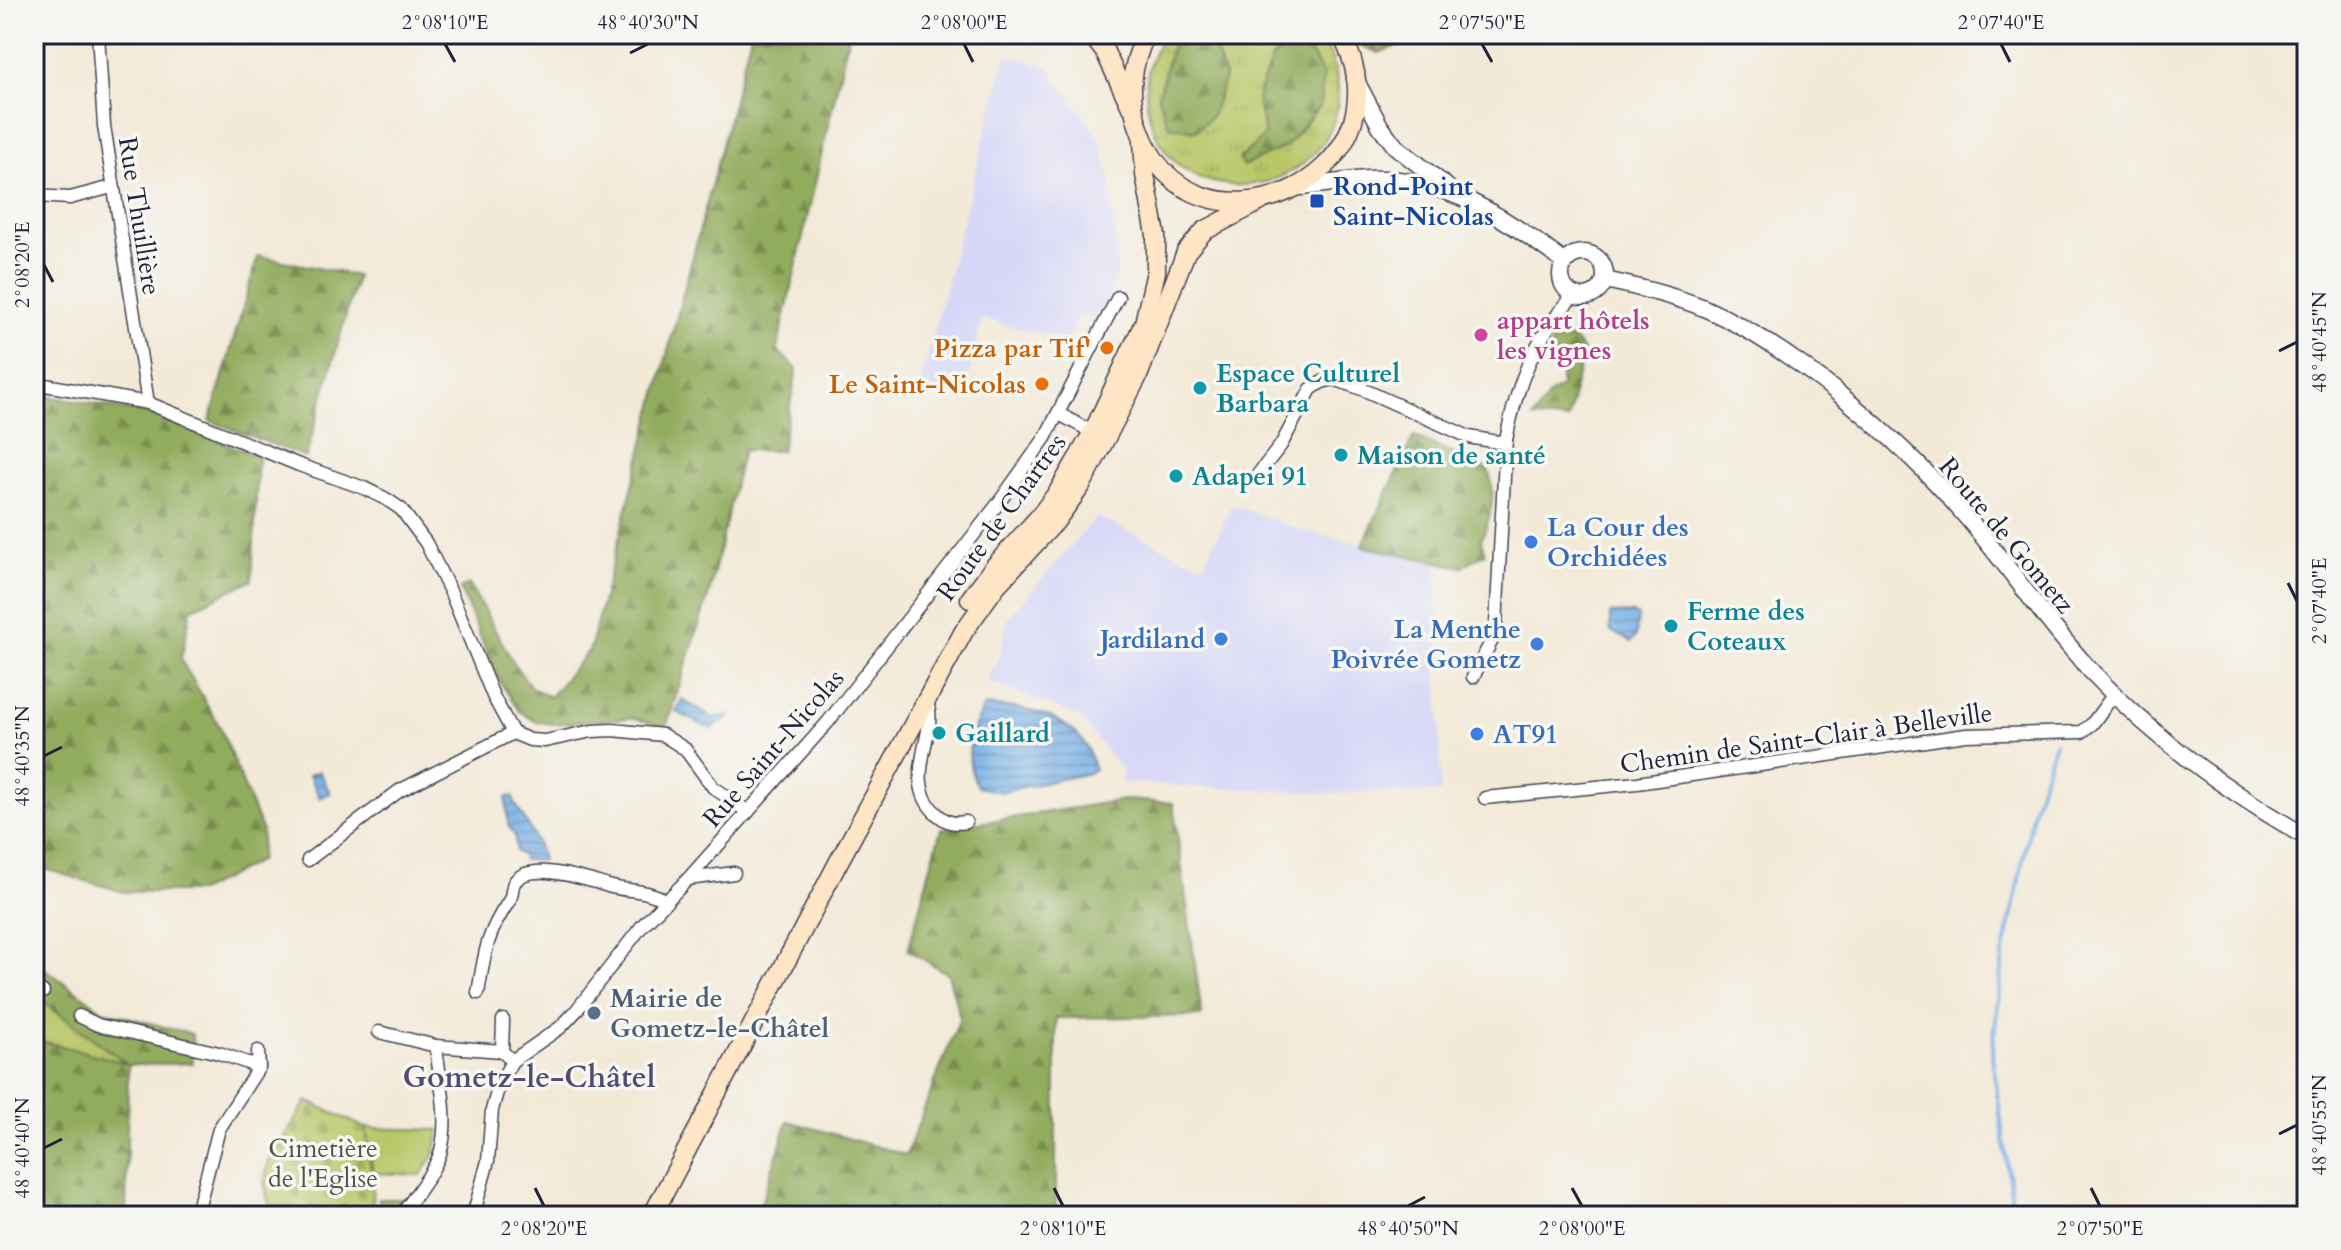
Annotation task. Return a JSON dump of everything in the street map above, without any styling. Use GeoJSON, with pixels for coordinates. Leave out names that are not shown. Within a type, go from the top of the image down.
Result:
{"type":"FeatureCollection","features":[{"type":"Feature","properties":{"kind":"main road"},"geometry":{"type":"LineString","coordinates":[[1091,34],[1105,52],[1133,110],[1143,141],[1161,167],[1200,193],[1230,201],[1261,201]]}},
{"type":"Feature","properties":{"kind":"main road"},"geometry":{"type":"LineString","coordinates":[[1133,110],[1134,63],[1146,34]]}},
{"type":"Feature","properties":{"kind":"main road"},"geometry":{"type":"LineString","coordinates":[[1300,187],[1325,167],[1343,141],[1354,111],[1353,65],[1342,35]]}},
{"type":"Feature","properties":{"kind":"main road","name":"Route de Chartres"},"geometry":{"type":"LineString","coordinates":[[1099,435],[1144,323],[1153,291],[1156,235],[1145,175],[1143,141]]}},
{"type":"Feature","properties":{"kind":"main road","name":"Route de Chartres"},"geometry":{"type":"LineString","coordinates":[[652,1216],[923,699],[970,599],[1049,505],[1138,376],[1186,252],[1204,231],[1261,201],[1300,187]]}},
{"type":"Feature","properties":{"kind":"street","name":"Rue Thuillière"},"geometry":{"type":"LineString","coordinates":[[98,34],[104,126],[112,187],[148,403]]}},
{"type":"Feature","properties":{"kind":"street"},"geometry":{"type":"LineString","coordinates":[[1355,79],[1380,126],[1395,146],[1454,193],[1492,212],[1564,262]]}},
{"type":"Feature","properties":{"kind":"street"},"geometry":{"type":"LineString","coordinates":[[1300,187],[1370,179],[1406,181],[1454,193]]}},
{"type":"Feature","properties":{"kind":"street"},"geometry":{"type":"LineString","coordinates":[[34,196],[70,198],[112,187]]}},
{"type":"Feature","properties":{"kind":"street"},"geometry":{"type":"LineString","coordinates":[[1577,253],[1592,254],[1603,265],[1605,280],[1593,296],[1573,296],[1563,285],[1564,262],[1577,253]]}},
{"type":"Feature","properties":{"kind":"street","name":"Route de Gometz"},"geometry":{"type":"LineString","coordinates":[[1605,280],[1681,300],[1740,327],[1793,361],[1865,416],[1965,514],[2064,641],[2114,694],[2170,746],[2307,837]]}},
{"type":"Feature","properties":{"kind":"street"},"geometry":{"type":"LineString","coordinates":[[1473,677],[1492,640],[1496,625],[1506,440],[1515,403],[1534,349],[1573,296]]}},
{"type":"Feature","properties":{"kind":"street","name":"Rue Saint-Nicolas"},"geometry":{"type":"LineString","coordinates":[[512,1061],[561,1027],[642,926],[823,728],[997,505],[1045,438],[1118,297]]}},
{"type":"Feature","properties":{"kind":"street"},"geometry":{"type":"LineString","coordinates":[[1256,477],[1281,445],[1311,389],[1334,379],[1469,437],[1497,442],[1506,440]]}},
{"type":"Feature","properties":{"kind":"street"},"geometry":{"type":"LineString","coordinates":[[34,383],[148,403],[364,488],[401,509],[426,543],[439,568],[493,696],[513,733],[530,740],[545,741],[592,731],[663,735],[685,749],[713,787],[748,812]]}},
{"type":"Feature","properties":{"kind":"street"},"geometry":{"type":"LineString","coordinates":[[1059,414],[1099,435]]}},
{"type":"Feature","properties":{"kind":"street","name":"Chemin de Saint-Clair à Belleville"},"geometry":{"type":"LineString","coordinates":[[1485,798],[1637,783],[1966,735],[2071,735],[2082,732],[2092,724],[2114,694]]}},
{"type":"Feature","properties":{"kind":"street"},"geometry":{"type":"LineString","coordinates":[[923,699],[930,709],[921,763],[921,786],[933,811],[944,820],[954,824],[966,822]]}},
{"type":"Feature","properties":{"kind":"street"},"geometry":{"type":"LineString","coordinates":[[308,860],[399,791],[513,733]]}},
{"type":"Feature","properties":{"kind":"street"},"geometry":{"type":"LineString","coordinates":[[478,993],[490,933],[499,914],[512,898],[514,883],[522,876],[532,872],[563,874],[621,890],[652,892],[667,901]]}},
{"type":"Feature","properties":{"kind":"street"},"geometry":{"type":"LineString","coordinates":[[688,879],[734,873]]}},
{"type":"Feature","properties":{"kind":"street"},"geometry":{"type":"LineString","coordinates":[[79,1016],[98,1025],[219,1053],[259,1067]]}},
{"type":"Feature","properties":{"kind":"street"},"geometry":{"type":"LineString","coordinates":[[502,1051],[503,1020]]}},
{"type":"Feature","properties":{"kind":"street"},"geometry":{"type":"LineString","coordinates":[[379,1032],[436,1046],[502,1051],[512,1061],[499,1085],[492,1110],[488,1161],[473,1216]]}},
{"type":"Feature","properties":{"kind":"street"},"geometry":{"type":"LineString","coordinates":[[401,1216],[443,1147],[444,1088],[439,1075],[436,1046]]}},
{"type":"Feature","properties":{"kind":"street"},"geometry":{"type":"LineString","coordinates":[[196,1216],[219,1129],[259,1067],[258,1051]]}},
{"type":"Feature","properties":{"kind":"shaded area"},"geometry":{"type":"Polygon","coordinates":[[[1006,55],[1047,66],[1099,137],[1110,177],[1118,273],[1101,315],[1078,316],[1066,340],[982,319],[966,390],[919,388],[1006,55]]]}},
{"type":"Feature","properties":{"kind":"shaded area","name":"Jardiland"},"geometry":{"type":"Polygon","coordinates":[[[1232,505],[1307,532],[1437,561],[1439,660],[1436,676],[1441,792],[1322,793],[1122,783],[1122,770],[1080,718],[986,680],[998,662],[1008,618],[1097,517],[1203,566],[1232,505]]]}},
{"type":"Feature","properties":{"kind":"green space"},"geometry":{"type":"Polygon","coordinates":[[[751,34],[849,34],[777,350],[797,369],[781,451],[743,450],[709,594],[666,727],[633,718],[553,724],[537,722],[519,711],[499,680],[460,589],[469,584],[516,667],[532,688],[550,697],[590,649],[751,34]]]}},
{"type":"Feature","properties":{"kind":"green space"},"geometry":{"type":"Polygon","coordinates":[[[1164,34],[1319,34],[1333,61],[1337,106],[1324,142],[1297,168],[1264,182],[1227,185],[1192,174],[1164,149],[1148,109],[1148,70],[1164,34]]]}},
{"type":"Feature","properties":{"kind":"green space"},"geometry":{"type":"Polygon","coordinates":[[[1198,34],[1231,34],[1217,53],[1225,76],[1212,116],[1196,131],[1169,126],[1158,97],[1172,46],[1198,34]]]}},
{"type":"Feature","properties":{"kind":"green space"},"geometry":{"type":"Polygon","coordinates":[[[1360,34],[1407,34],[1407,42],[1379,53],[1362,46],[1360,34]]]}},
{"type":"Feature","properties":{"kind":"green space"},"geometry":{"type":"Polygon","coordinates":[[[1293,43],[1313,56],[1323,76],[1320,105],[1287,146],[1243,166],[1239,159],[1265,135],[1257,98],[1272,58],[1293,43]]]}},
{"type":"Feature","properties":{"kind":"green space"},"geometry":{"type":"Polygon","coordinates":[[[258,256],[357,276],[306,457],[210,421],[258,256]]]}},
{"type":"Feature","properties":{"kind":"green space"},"geometry":{"type":"Polygon","coordinates":[[[1573,338],[1583,351],[1568,420],[1533,418],[1550,394],[1561,387],[1562,357],[1550,354],[1551,342],[1573,338]]]}},
{"type":"Feature","properties":{"kind":"green space"},"geometry":{"type":"Polygon","coordinates":[[[34,394],[147,413],[258,456],[252,580],[191,609],[181,660],[220,727],[262,831],[260,860],[199,892],[124,892],[34,866],[34,394]]]}},
{"type":"Feature","properties":{"kind":"green space"},"geometry":{"type":"Polygon","coordinates":[[[1414,436],[1488,469],[1492,496],[1490,514],[1481,540],[1485,553],[1462,567],[1362,546],[1414,436]]]}},
{"type":"Feature","properties":{"kind":"green space"},"geometry":{"type":"Polygon","coordinates":[[[1124,800],[1173,803],[1202,1016],[1056,1018],[1056,1216],[757,1216],[788,1121],[906,1155],[960,1018],[948,974],[908,950],[941,829],[1124,800]]]}},
{"type":"Feature","properties":{"kind":"green space"},"geometry":{"type":"Polygon","coordinates":[[[34,961],[104,1011],[192,1034],[193,1063],[128,1065],[126,1216],[34,1216],[34,1039],[126,1063],[34,995],[34,961]]]}},
{"type":"Feature","properties":{"kind":"green space"},"geometry":{"type":"Polygon","coordinates":[[[34,995],[37,997],[128,1064],[34,1039],[34,995]]]}},
{"type":"Feature","properties":{"kind":"green space","name":"Cimetière de l'Eglise"},"geometry":{"type":"Polygon","coordinates":[[[307,1101],[366,1128],[373,1171],[372,1216],[329,1216],[315,1210],[289,1206],[287,1210],[269,1204],[264,1184],[269,1161],[307,1101]]]}},
{"type":"Feature","properties":{"kind":"green space"},"geometry":{"type":"Polygon","coordinates":[[[366,1128],[440,1130],[434,1155],[421,1175],[373,1173],[366,1128]]]}},
{"type":"Feature","properties":{"kind":"green space"},"geometry":{"type":"Polygon","coordinates":[[[379,1199],[405,1199],[398,1216],[379,1216],[379,1199]]]}},
{"type":"Feature","properties":{"kind":"water"},"geometry":{"type":"Polygon","coordinates":[[[1631,613],[1638,616],[1636,636],[1631,642],[1610,631],[1610,614],[1631,613]]]}},
{"type":"Feature","properties":{"kind":"water"},"geometry":{"type":"Polygon","coordinates":[[[682,699],[713,718],[728,715],[729,718],[711,729],[676,712],[682,699]]]}},
{"type":"Feature","properties":{"kind":"water"},"geometry":{"type":"Polygon","coordinates":[[[984,707],[1027,710],[1063,723],[1084,743],[1095,769],[1089,773],[1001,792],[978,787],[970,767],[970,746],[979,717],[984,707]]]}},
{"type":"Feature","properties":{"kind":"water"},"geometry":{"type":"Polygon","coordinates":[[[319,771],[330,793],[320,798],[309,775],[319,771]]]}},
{"type":"Feature","properties":{"kind":"water"},"geometry":{"type":"Polygon","coordinates":[[[512,796],[537,843],[542,860],[523,860],[522,855],[516,852],[515,836],[508,825],[506,797],[512,796]]]}},
{"type":"Feature","properties":{"kind":"waterway"},"geometry":{"type":"LineString","coordinates":[[2014,1216],[1992,1055],[2003,956],[2034,807],[2055,743]]}},
{"type":"Feature","properties":{"kind":"place","name":"Rond-Point Saint-Nicolas"},"geometry":{"type":"Point","coordinates":[1317,201]}},
{"type":"Feature","properties":{"kind":"place","name":"appart hôtels les vignes"},"geometry":{"type":"Point","coordinates":[1481,335]}},
{"type":"Feature","properties":{"kind":"place","name":"Pizza par Tif'"},"geometry":{"type":"Point","coordinates":[1107,348]}},
{"type":"Feature","properties":{"kind":"place","name":"Le Saint-Nicolas"},"geometry":{"type":"Point","coordinates":[1042,384]}},
{"type":"Feature","properties":{"kind":"place","name":"Espace Culturel Barbara"},"geometry":{"type":"Point","coordinates":[1200,388]}},
{"type":"Feature","properties":{"kind":"place","name":"Maison de santé"},"geometry":{"type":"Point","coordinates":[1341,455]}},
{"type":"Feature","properties":{"kind":"place","name":"Adapei 91"},"geometry":{"type":"Point","coordinates":[1176,476]}},
{"type":"Feature","properties":{"kind":"place","name":"La Cour des Orchidées"},"geometry":{"type":"Point","coordinates":[1531,542]}},
{"type":"Feature","properties":{"kind":"place","name":"Ferme des Coteaux"},"geometry":{"type":"Point","coordinates":[1671,626]}},
{"type":"Feature","properties":{"kind":"place","name":"Jardiland"},"geometry":{"type":"Point","coordinates":[1221,639]}},
{"type":"Feature","properties":{"kind":"place","name":"La Menthe Poivrée Gometz"},"geometry":{"type":"Point","coordinates":[1537,644]}},
{"type":"Feature","properties":{"kind":"place","name":"Gaillard"},"geometry":{"type":"Point","coordinates":[939,733]}},
{"type":"Feature","properties":{"kind":"place","name":"AT91"},"geometry":{"type":"Point","coordinates":[1477,734]}},
{"type":"Feature","properties":{"kind":"place","name":"Mairie de Gometz-le-Châtel"},"geometry":{"type":"Point","coordinates":[594,1013]}},
{"type":"Feature","properties":{"kind":"district","name":"Gometz-le-Châtel"},"geometry":{"type":"Point","coordinates":[529,1077]}}]}
